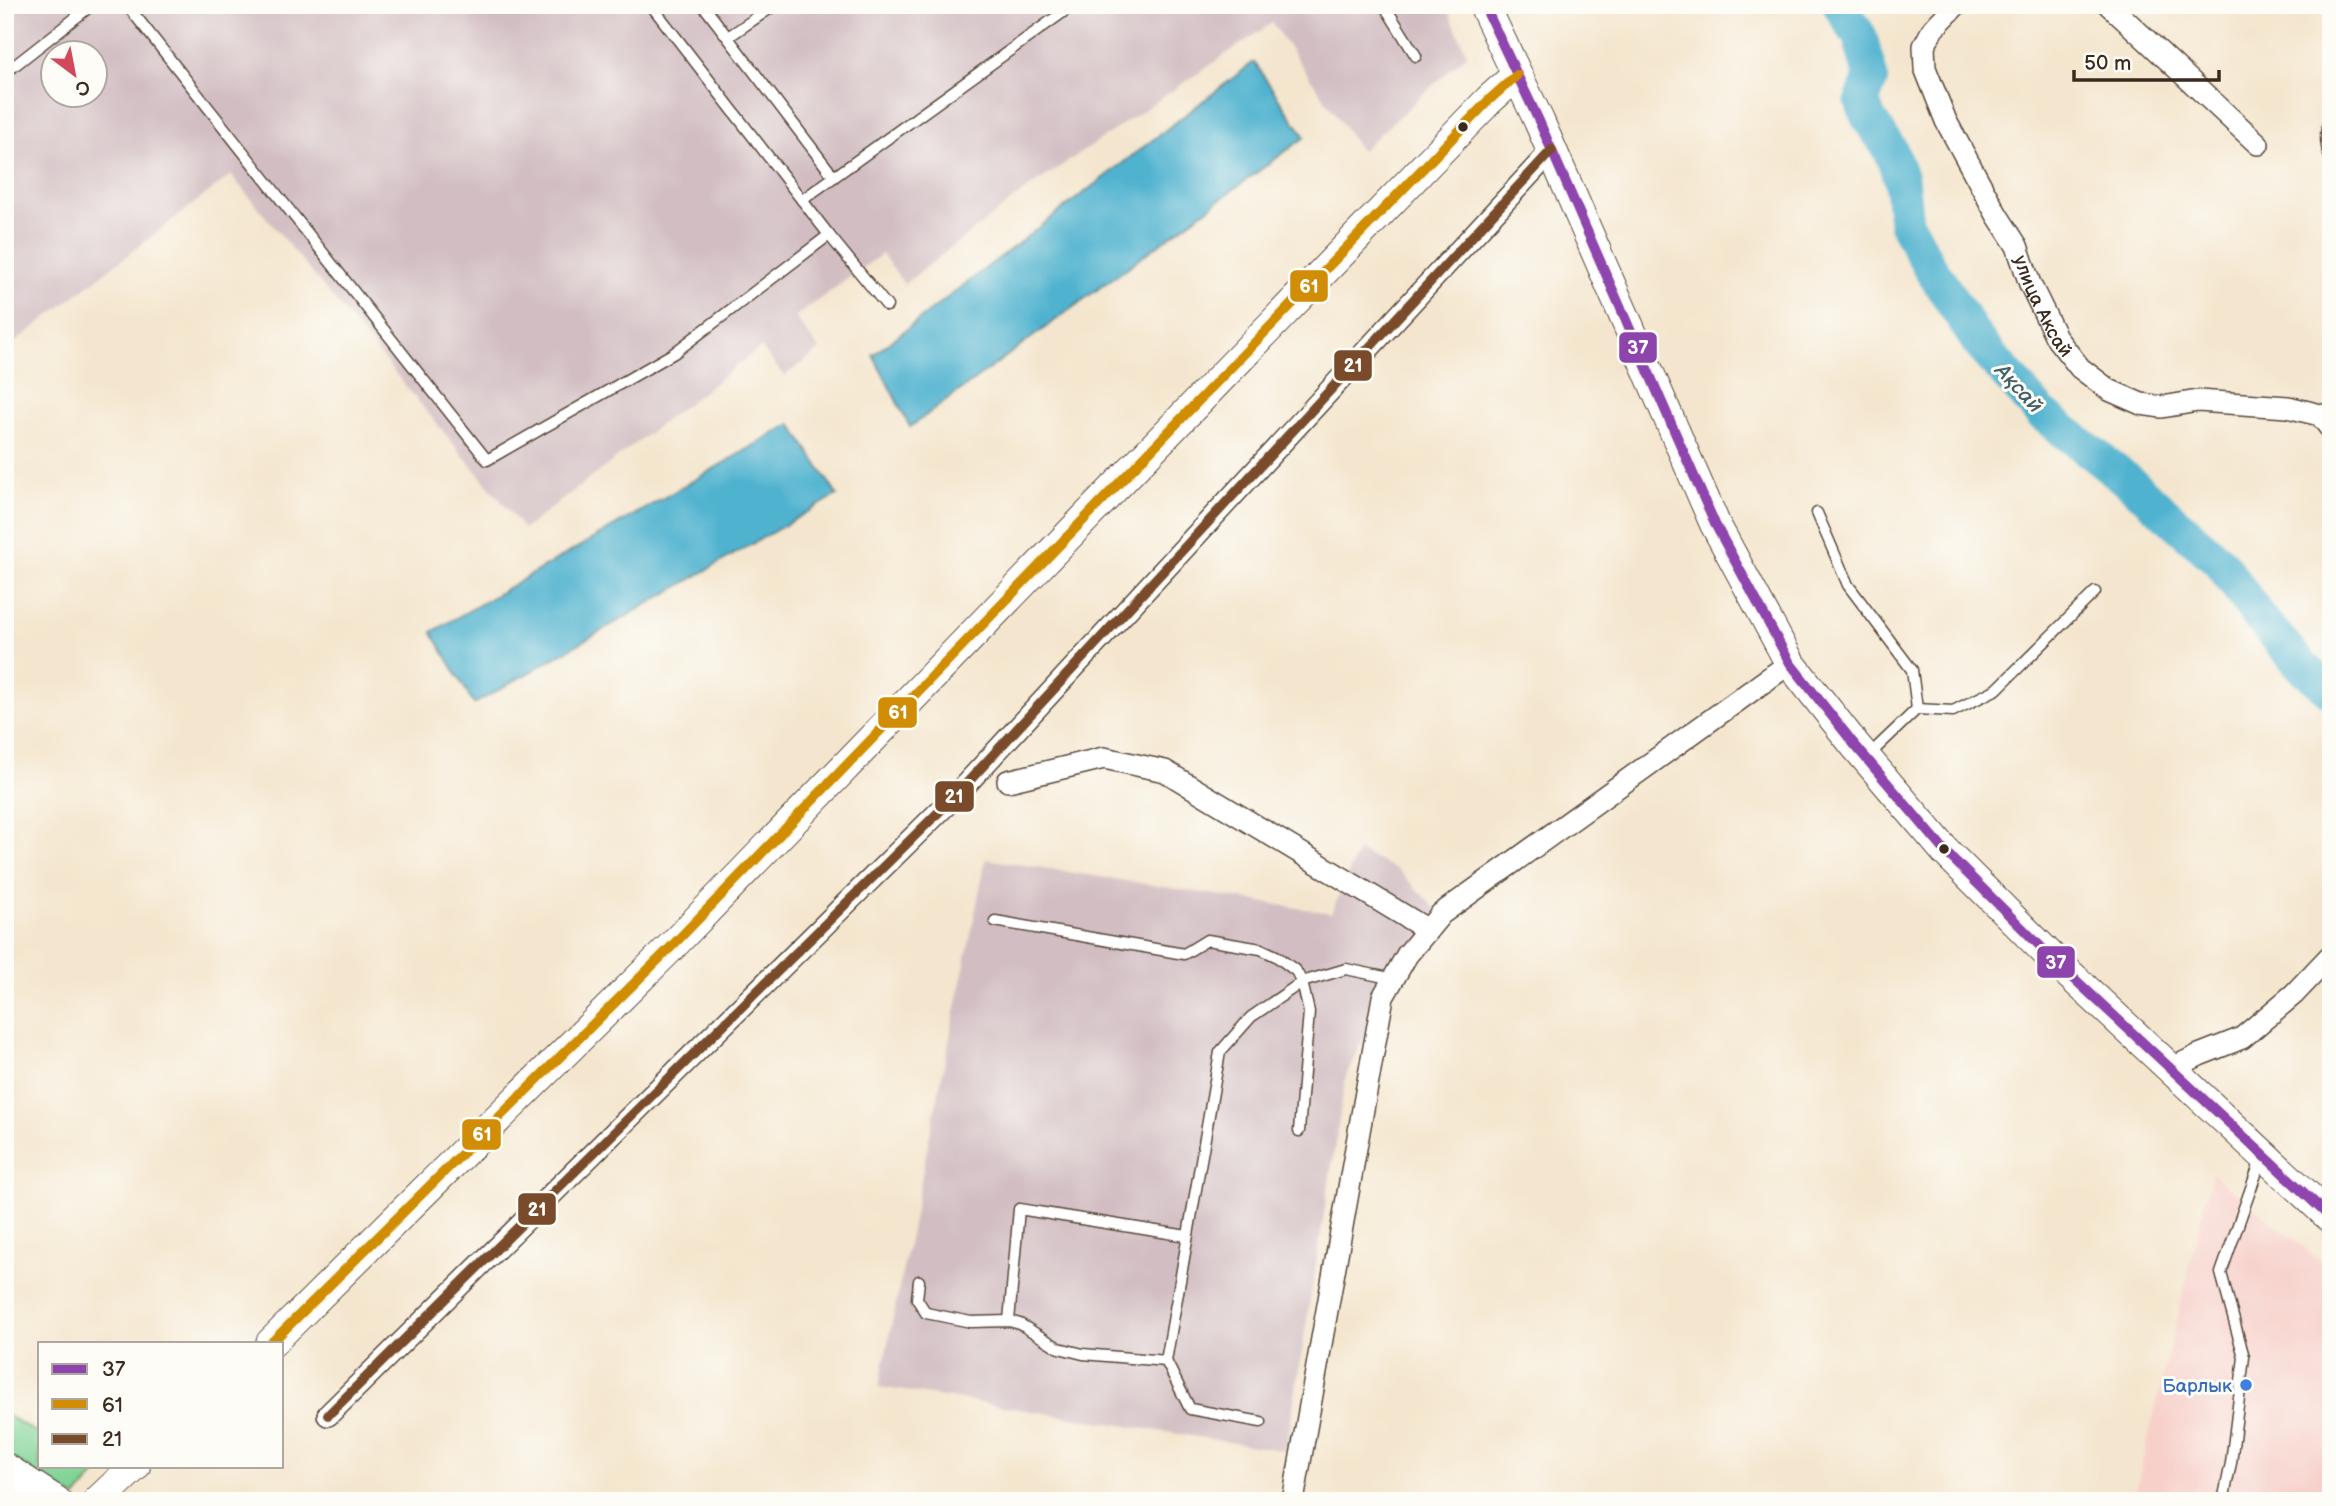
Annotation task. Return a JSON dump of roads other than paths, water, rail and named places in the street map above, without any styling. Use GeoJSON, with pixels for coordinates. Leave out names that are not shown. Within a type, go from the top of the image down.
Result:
{"type":"FeatureCollection","features":[{"type":"Feature","properties":{"kind":"main road"},"geometry":{"type":"LineString","coordinates":[[1484,5],[1552,149],[1715,524],[1790,663],[1866,758],[1947,852],[2053,959],[2331,1218]]}},
{"type":"Feature","properties":{"kind":"main road"},"geometry":{"type":"LineString","coordinates":[[272,1342],[672,946],[1489,100],[1517,75]]}},
{"type":"Feature","properties":{"kind":"main road"},"geometry":{"type":"LineString","coordinates":[[5,1468],[57,1501]]}},
{"type":"Feature","properties":{"kind":"main road"},"geometry":{"type":"LineString","coordinates":[[98,1501],[133,1468]]}},
{"type":"Feature","properties":{"kind":"street","name":"улица Аксай"},"geometry":{"type":"LineString","coordinates":[[1956,5],[1933,29],[1924,46],[1926,68],[1946,121],[2017,246],[2030,284],[2057,339],[2080,368],[2109,390],[2141,404],[2162,407],[2198,401],[2288,407],[2320,415],[2331,429]]}},
{"type":"Feature","properties":{"kind":"street"},"geometry":{"type":"LineString","coordinates":[[2109,5],[2258,144]]}},
{"type":"Feature","properties":{"kind":"street"},"geometry":{"type":"LineString","coordinates":[[328,1415],[956,795],[1552,149]]}},
{"type":"Feature","properties":{"kind":"street"},"geometry":{"type":"LineString","coordinates":[[1293,1501],[1383,997],[1407,956],[1441,914],[1790,663]]}},
{"type":"Feature","properties":{"kind":"street"},"geometry":{"type":"LineString","coordinates":[[1008,781],[1104,758],[1165,771],[1428,930]]}},
{"type":"Feature","properties":{"kind":"street"},"geometry":{"type":"LineString","coordinates":[[2171,1069],[2242,1038],[2294,994],[2331,955]]}},
{"type":"Feature","properties":{"kind":"lane"},"geometry":{"type":"LineString","coordinates":[[5,73],[92,5]]}},
{"type":"Feature","properties":{"kind":"lane"},"geometry":{"type":"LineString","coordinates":[[127,5],[487,460],[674,353],[829,235]]}},
{"type":"Feature","properties":{"kind":"lane"},"geometry":{"type":"LineString","coordinates":[[651,5],[887,306]]}},
{"type":"Feature","properties":{"kind":"lane"},"geometry":{"type":"LineString","coordinates":[[703,5],[834,177]]}},
{"type":"Feature","properties":{"kind":"lane"},"geometry":{"type":"LineString","coordinates":[[728,37],[775,5]]}},
{"type":"Feature","properties":{"kind":"lane"},"geometry":{"type":"LineString","coordinates":[[802,200],[1073,5]]}},
{"type":"Feature","properties":{"kind":"lane"},"geometry":{"type":"LineString","coordinates":[[1384,5],[1416,56]]}},
{"type":"Feature","properties":{"kind":"lane"},"geometry":{"type":"LineString","coordinates":[[2331,117],[2326,125],[2331,159]]}},
{"type":"Feature","properties":{"kind":"lane"},"geometry":{"type":"LineString","coordinates":[[1817,513],[1848,585],[1912,670],[1917,709]]}},
{"type":"Feature","properties":{"kind":"lane"},"geometry":{"type":"LineString","coordinates":[[1866,758],[1917,709],[1953,711],[1997,689],[2095,592]]}},
{"type":"Feature","properties":{"kind":"lane"},"geometry":{"type":"LineString","coordinates":[[995,921],[1184,954],[1207,940],[1261,949],[1276,956],[1296,971],[1302,982],[1310,1012],[1299,1132]]}},
{"type":"Feature","properties":{"kind":"lane"},"geometry":{"type":"LineString","coordinates":[[1261,1422],[1190,1409],[1166,1361],[1220,1052],[1251,1017],[1302,982],[1346,969],[1394,979]]}},
{"type":"Feature","properties":{"kind":"lane"},"geometry":{"type":"LineString","coordinates":[[2223,1501],[2231,1464],[2244,1357],[2221,1273],[2263,1154]]}},
{"type":"Feature","properties":{"kind":"lane"},"geometry":{"type":"LineString","coordinates":[[1009,1321],[1019,1209],[1187,1236]]}},
{"type":"Feature","properties":{"kind":"lane"},"geometry":{"type":"LineString","coordinates":[[919,1281],[917,1299],[926,1313],[971,1322],[1009,1321],[1020,1324],[1059,1348],[1083,1354],[1166,1361]]}},
{"type":"Feature","properties":{"kind":"water"},"geometry":{"type":"Polygon","coordinates":[[[1254,62],[1305,137],[910,427],[873,355],[1254,62]]]}},
{"type":"Feature","properties":{"kind":"water"},"geometry":{"type":"Polygon","coordinates":[[[791,424],[837,495],[474,704],[432,632],[791,424]]]}},
{"type":"Feature","properties":{"kind":"waterway","name":"Ақсай"},"geometry":{"type":"LineString","coordinates":[[1840,5],[1860,37],[1871,78],[1862,101],[1868,117],[1891,151],[1901,179],[1906,223],[1926,261],[1979,343],[2041,413],[2131,483],[2220,562],[2259,617],[2303,667],[2331,691]]}},
{"type":"Feature","properties":{"kind":"place","name":"Барлык"},"geometry":{"type":"Point","coordinates":[2246,1385]}}]}
